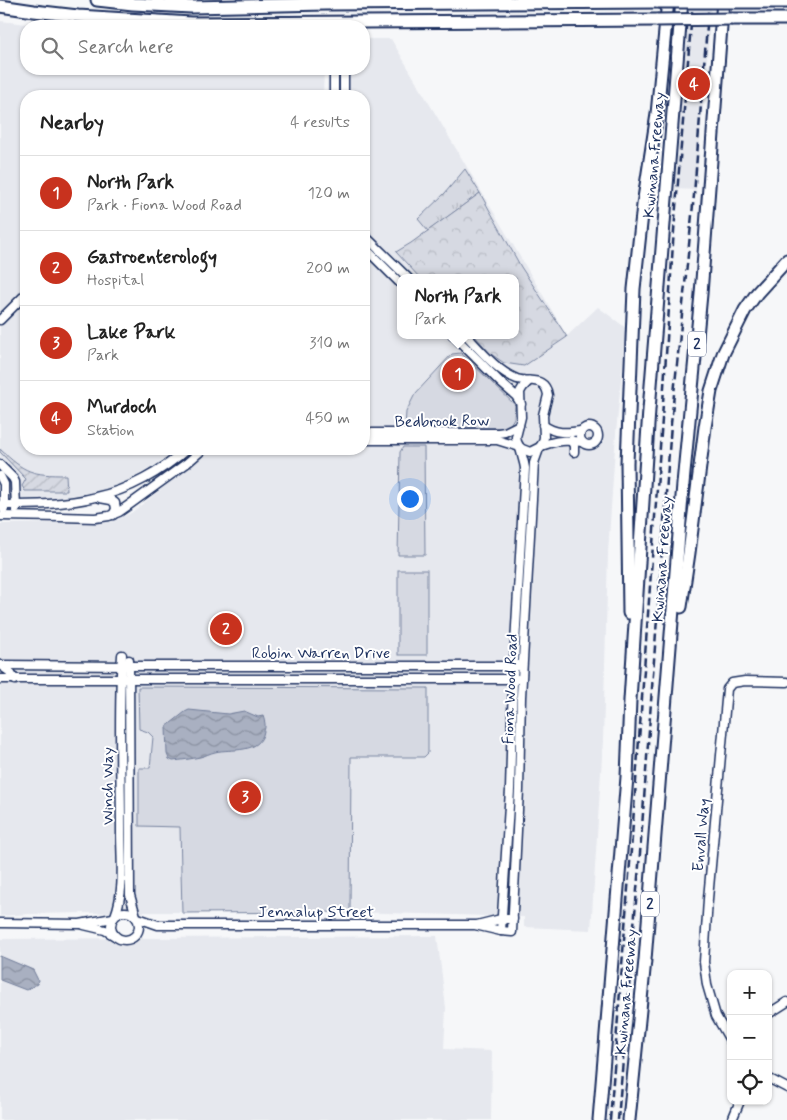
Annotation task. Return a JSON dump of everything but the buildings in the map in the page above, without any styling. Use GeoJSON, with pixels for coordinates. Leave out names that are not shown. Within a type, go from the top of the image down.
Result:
{"type":"FeatureCollection","features":[{"type":"Feature","properties":{"kind":"highway"},"geometry":{"type":"LineString","coordinates":[[97,0],[191,7],[544,1],[728,1],[787,3],[783,12],[771,19]]}},
{"type":"Feature","properties":{"kind":"highway"},"geometry":{"type":"LineString","coordinates":[[404,4],[424,0]]}},
{"type":"Feature","properties":{"kind":"highway","name":"Kwinana Freeway"},"geometry":{"type":"LineString","coordinates":[[599,1120],[627,777],[630,700],[651,391],[682,0]]}},
{"type":"Feature","properties":{"kind":"highway"},"geometry":{"type":"LineString","coordinates":[[630,700],[627,463],[632,333],[638,247],[657,114],[663,1]]}},
{"type":"Feature","properties":{"kind":"highway","name":"Kwinana Freeway"},"geometry":{"type":"LineString","coordinates":[[629,1120],[645,960],[683,484],[728,1]]}},
{"type":"Feature","properties":{"kind":"highway"},"geometry":{"type":"LineString","coordinates":[[511,3],[519,13],[534,20]]}},
{"type":"Feature","properties":{"kind":"highway"},"geometry":{"type":"LineString","coordinates":[[489,20],[498,19],[504,15],[511,3]]}},
{"type":"Feature","properties":{"kind":"highway"},"geometry":{"type":"LineString","coordinates":[[0,6],[78,16],[130,20]]}},
{"type":"Feature","properties":{"kind":"highway"},"geometry":{"type":"LineString","coordinates":[[370,21],[787,19]]}},
{"type":"Feature","properties":{"kind":"highway"},"geometry":{"type":"LineString","coordinates":[[668,688],[711,391],[723,354],[745,310],[756,293],[787,260]]}},
{"type":"Feature","properties":{"kind":"highway"},"geometry":{"type":"LineString","coordinates":[[594,1120],[606,1035]]}},
{"type":"Feature","properties":{"kind":"street"},"geometry":{"type":"LineString","coordinates":[[370,24],[378,21]]}},
{"type":"Feature","properties":{"kind":"street"},"geometry":{"type":"LineString","coordinates":[[334,75],[334,90]]}},
{"type":"Feature","properties":{"kind":"street"},"geometry":{"type":"LineString","coordinates":[[344,75],[344,90]]}},
{"type":"Feature","properties":{"kind":"street"},"geometry":{"type":"LineString","coordinates":[[370,242],[404,274]]}},
{"type":"Feature","properties":{"kind":"street"},"geometry":{"type":"LineString","coordinates":[[370,250],[375,246]]}},
{"type":"Feature","properties":{"kind":"street"},"geometry":{"type":"LineString","coordinates":[[370,257],[397,280]]}},
{"type":"Feature","properties":{"kind":"street"},"geometry":{"type":"LineString","coordinates":[[0,320],[20,300]]}},
{"type":"Feature","properties":{"kind":"street"},"geometry":{"type":"LineString","coordinates":[[457,339],[516,396],[521,404]]}},
{"type":"Feature","properties":{"kind":"street","name":"Fiona Wood Road"},"geometry":{"type":"LineString","coordinates":[[470,339],[499,368],[515,378],[541,383],[548,391],[548,399],[543,415],[544,437],[534,463],[522,679],[512,932]]}},
{"type":"Feature","properties":{"kind":"street","name":"Fiona Wood Road"},"geometry":{"type":"LineString","coordinates":[[501,931],[510,790],[513,679],[524,468],[516,437],[521,417],[520,392],[529,381]]}},
{"type":"Feature","properties":{"kind":"street","name":"Bedbrook Row"},"geometry":{"type":"LineString","coordinates":[[403,437],[498,433],[505,432],[519,425]]}},
{"type":"Feature","properties":{"kind":"street"},"geometry":{"type":"LineString","coordinates":[[543,425],[555,432],[582,431],[589,427],[596,430],[598,438],[591,453]]}},
{"type":"Feature","properties":{"kind":"street"},"geometry":{"type":"LineString","coordinates":[[582,431],[580,436],[582,442]]}},
{"type":"Feature","properties":{"kind":"street","name":"Bedbrook Row"},"geometry":{"type":"LineString","coordinates":[[370,434],[383,437]]}},
{"type":"Feature","properties":{"kind":"street","name":"Bedbrook Row"},"geometry":{"type":"LineString","coordinates":[[370,439],[403,437],[497,440],[520,447]]}},
{"type":"Feature","properties":{"kind":"street"},"geometry":{"type":"LineString","coordinates":[[520,447],[530,452],[555,441],[571,440],[588,445],[594,444]]}},
{"type":"Feature","properties":{"kind":"street"},"geometry":{"type":"LineString","coordinates":[[571,440],[574,452]]}},
{"type":"Feature","properties":{"kind":"street"},"geometry":{"type":"LineString","coordinates":[[2,505],[71,502],[98,497],[147,477],[179,455]]}},
{"type":"Feature","properties":{"kind":"street"},"geometry":{"type":"LineString","coordinates":[[0,476],[4,484],[2,516],[102,518],[130,505],[196,455]]}},
{"type":"Feature","properties":{"kind":"street"},"geometry":{"type":"LineString","coordinates":[[0,465],[15,482],[16,516]]}},
{"type":"Feature","properties":{"kind":"street"},"geometry":{"type":"LineString","coordinates":[[98,497],[113,501],[116,506],[113,514]]}},
{"type":"Feature","properties":{"kind":"street"},"geometry":{"type":"LineString","coordinates":[[110,666],[118,662],[124,672]]}},
{"type":"Feature","properties":{"kind":"street"},"geometry":{"type":"LineString","coordinates":[[0,665],[62,664],[110,666],[124,672]]}},
{"type":"Feature","properties":{"kind":"street"},"geometry":{"type":"LineString","coordinates":[[0,665],[10,672],[15,680]]}},
{"type":"Feature","properties":{"kind":"street","name":"Robin Warren Drive"},"geometry":{"type":"LineString","coordinates":[[0,679],[15,680],[124,672],[139,666],[523,666]]}},
{"type":"Feature","properties":{"kind":"street"},"geometry":{"type":"LineString","coordinates":[[352,666],[352,680]]}},
{"type":"Feature","properties":{"kind":"street"},"geometry":{"type":"LineString","coordinates":[[392,666],[392,680]]}},
{"type":"Feature","properties":{"kind":"street","name":"Robin Warren Drive"},"geometry":{"type":"LineString","coordinates":[[124,672],[140,680],[522,679]]}},
{"type":"Feature","properties":{"kind":"street","name":"Winch Way"},"geometry":{"type":"LineString","coordinates":[[124,672],[130,895],[137,917]]}},
{"type":"Feature","properties":{"kind":"street","name":"Winch Way"},"geometry":{"type":"LineString","coordinates":[[114,917],[121,895],[124,672]]}},
{"type":"Feature","properties":{"kind":"street","name":"Envall Way"},"geometry":{"type":"LineString","coordinates":[[727,1034],[716,1016],[707,985],[704,962],[727,689],[732,683],[787,682]]}},
{"type":"Feature","properties":{"kind":"street"},"geometry":{"type":"LineString","coordinates":[[510,790],[519,790]]}},
{"type":"Feature","properties":{"kind":"street","name":"Jennalup Street"},"geometry":{"type":"LineString","coordinates":[[1,923],[80,924],[114,917],[124,911],[131,912],[137,917],[158,925],[475,925],[501,919],[512,919]]}},
{"type":"Feature","properties":{"kind":"street"},"geometry":{"type":"LineString","coordinates":[[114,917],[111,928],[115,936]]}},
{"type":"Feature","properties":{"kind":"street"},"geometry":{"type":"LineString","coordinates":[[135,936],[140,929],[137,917]]}},
{"type":"Feature","properties":{"kind":"street","name":"Jennalup Street"},"geometry":{"type":"LineString","coordinates":[[80,924],[105,930],[124,940],[129,940],[158,925]]}},
{"type":"Feature","properties":{"kind":"street","name":"Jennalup Street"},"geometry":{"type":"LineString","coordinates":[[475,925],[512,932]]}},
{"type":"Feature","properties":{"kind":"street"},"geometry":{"type":"LineString","coordinates":[[772,1011],[787,1002]]}},
{"type":"Feature","properties":{"kind":"street"},"geometry":{"type":"LineString","coordinates":[[772,1080],[787,1088]]}},
{"type":"Feature","properties":{"kind":"street"},"geometry":{"type":"LineString","coordinates":[[732,1120],[738,1105]]}},
{"type":"Feature","properties":{"kind":"shaded area"},"geometry":{"type":"Polygon","coordinates":[[[690,0],[712,0],[696,190],[675,189],[690,0]]]}},
{"type":"Feature","properties":{"kind":"shaded area"},"geometry":{"type":"Polygon","coordinates":[[[0,21],[20,23],[20,75],[324,75],[323,90],[20,90],[20,455],[169,455],[130,480],[101,492],[39,500],[0,499],[0,21]]]}},
{"type":"Feature","properties":{"kind":"shaded area"},"geometry":{"type":"Polygon","coordinates":[[[370,39],[391,39],[567,336],[598,307],[626,328],[616,433],[608,553],[603,741],[591,930],[524,927],[524,917],[350,912],[147,912],[0,916],[0,524],[112,522],[131,513],[204,455],[370,455],[370,90],[327,90],[328,75],[370,75],[370,39]]]}},
{"type":"Feature","properties":{"kind":"shaded area"},"geometry":{"type":"Polygon","coordinates":[[[437,936],[446,1008],[444,1049],[492,1051],[491,1120],[0,1120],[0,939],[437,936]]]}},
{"type":"Feature","properties":{"kind":"green space"},"geometry":{"type":"Polygon","coordinates":[[[465,169],[480,193],[428,231],[418,219],[445,193],[465,169]]]}},
{"type":"Feature","properties":{"kind":"green space"},"geometry":{"type":"Polygon","coordinates":[[[480,193],[521,267],[567,337],[524,366],[504,363],[491,354],[478,339],[519,339],[519,274],[416,274],[396,252],[480,193]]]}},
{"type":"Feature","properties":{"kind":"green space"},"geometry":{"type":"Polygon","coordinates":[[[461,353],[515,405],[514,418],[508,428],[405,427],[406,412],[415,394],[452,354],[461,353]]]}},
{"type":"Feature","properties":{"kind":"green space"},"geometry":{"type":"Polygon","coordinates":[[[403,447],[424,447],[425,555],[398,555],[400,452],[403,447]]]}},
{"type":"Feature","properties":{"kind":"green space"},"geometry":{"type":"Polygon","coordinates":[[[0,449],[16,463],[30,471],[66,475],[67,491],[25,491],[22,486],[26,479],[0,452],[0,449]]]}},
{"type":"Feature","properties":{"kind":"green space"},"geometry":{"type":"Polygon","coordinates":[[[398,570],[427,570],[427,655],[398,655],[398,570]]]}},
{"type":"Feature","properties":{"kind":"green space"},"geometry":{"type":"Polygon","coordinates":[[[138,687],[428,688],[428,753],[424,757],[351,757],[350,912],[182,913],[180,827],[139,826],[139,768],[150,768],[153,737],[148,732],[139,729],[138,687]]]}},
{"type":"Feature","properties":{"kind":"water"},"geometry":{"type":"Polygon","coordinates":[[[189,710],[228,714],[244,711],[258,717],[263,716],[265,729],[261,739],[251,747],[173,761],[169,759],[167,754],[166,727],[189,710]]]}},
{"type":"Feature","properties":{"kind":"water"},"geometry":{"type":"Polygon","coordinates":[[[0,956],[33,970],[38,980],[37,984],[26,990],[0,980],[0,956]]]}},
{"type":"Feature","properties":{"kind":"railway"},"geometry":{"type":"LineString","coordinates":[[610,1120],[632,837],[673,243],[693,0]]}},
{"type":"Feature","properties":{"kind":"railway"},"geometry":{"type":"LineString","coordinates":[[618,1120],[641,841],[671,424],[694,195],[709,0]]}},
{"type":"Feature","properties":{"kind":"place","name":"Murdoch"},"geometry":{"type":"Point","coordinates":[694,84]}},
{"type":"Feature","properties":{"kind":"place","name":"North Park"},"geometry":{"type":"Point","coordinates":[458,374]}},
{"type":"Feature","properties":{"kind":"place","name":"Gastroenterology"},"geometry":{"type":"Point","coordinates":[226,629]}},
{"type":"Feature","properties":{"kind":"place","name":"Lake Park"},"geometry":{"type":"Point","coordinates":[245,797]}}]}
